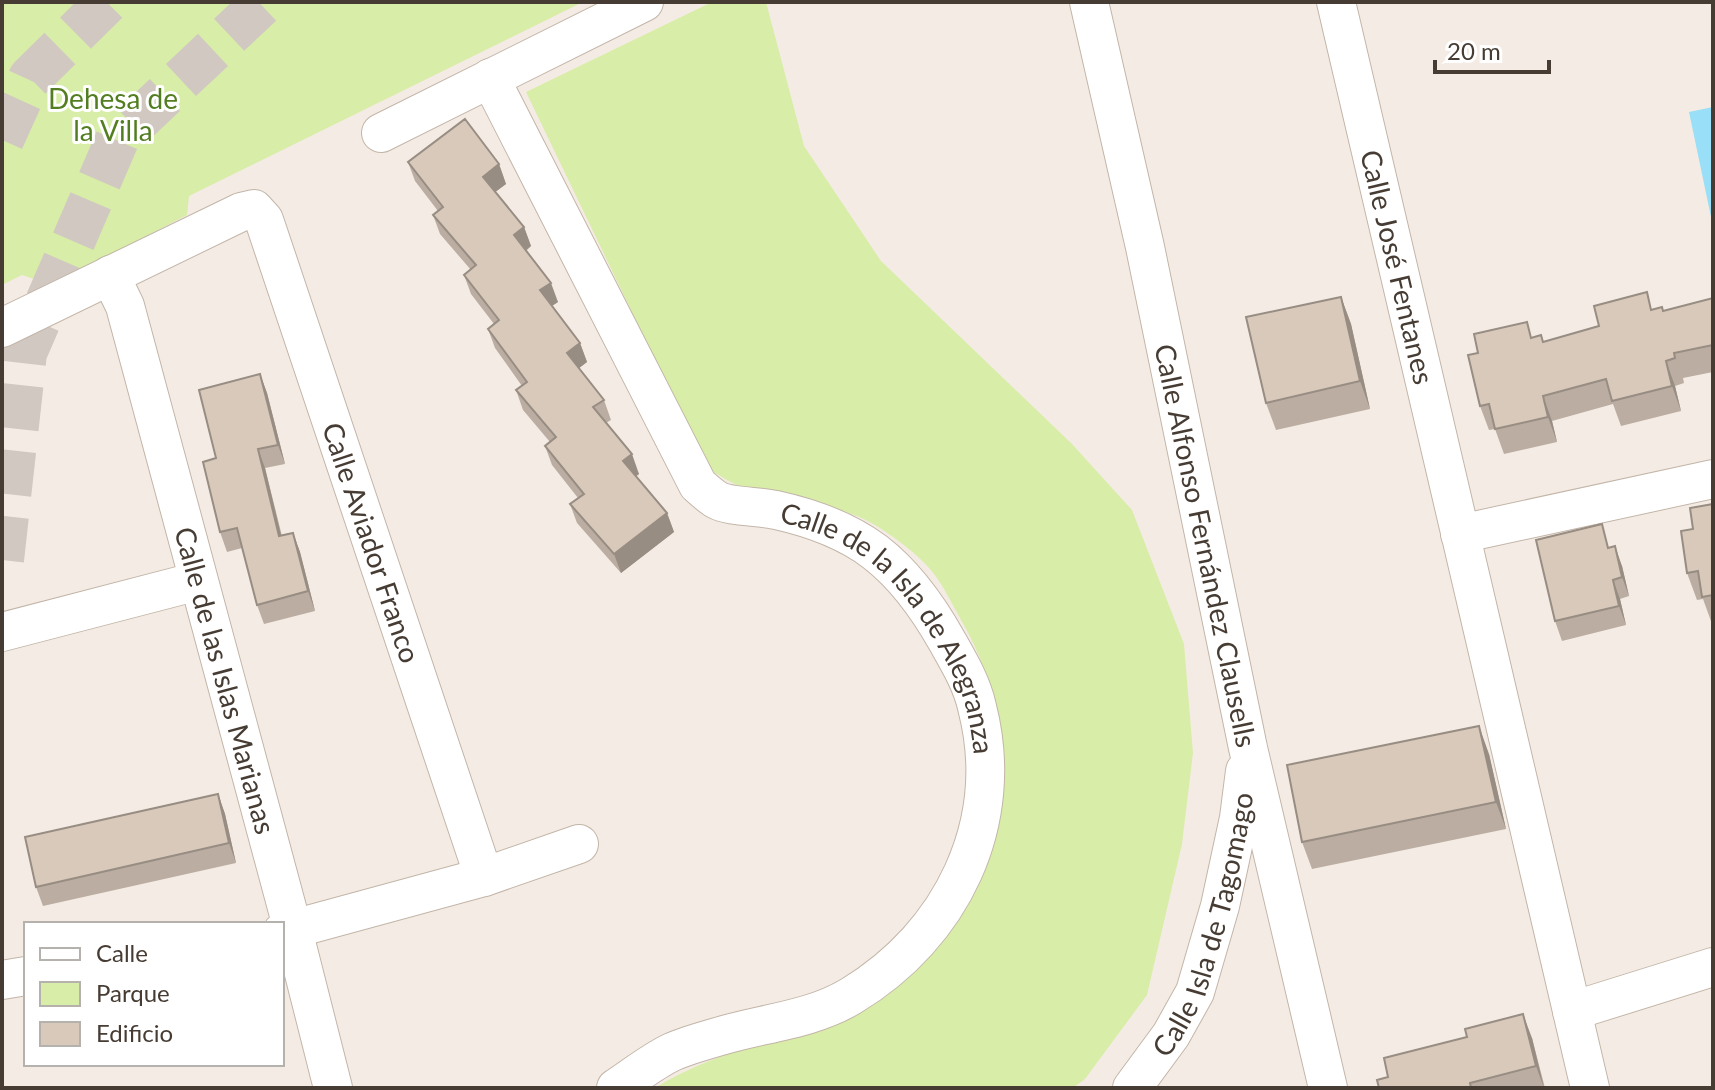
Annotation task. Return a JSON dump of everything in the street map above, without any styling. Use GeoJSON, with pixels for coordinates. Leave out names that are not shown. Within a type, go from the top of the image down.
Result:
{"type":"FeatureCollection","features":[{"type":"Feature","properties":{"kind":"street"},"geometry":{"type":"LineString","coordinates":[[381,133],[644,2]]}},
{"type":"Feature","properties":{"kind":"street","name":"Calle Alfonso Fernández Clausells"},"geometry":{"type":"LineString","coordinates":[[1089,2],[1145,247],[1248,748],[1328,1088]]}},
{"type":"Feature","properties":{"kind":"street","name":"Calle José Fentanes"},"geometry":{"type":"LineString","coordinates":[[1336,2],[1590,1088]]}},
{"type":"Feature","properties":{"kind":"street","name":"Calle de la Isla de Alegranza"},"geometry":{"type":"LineString","coordinates":[[490,78],[698,485],[719,502],[774,509],[837,528],[876,553],[906,582],[936,622],[961,665],[977,705],[985,747],[985,791],[978,834],[959,880],[940,914],[914,946],[850,997],[814,1013],[722,1035],[671,1052],[616,1088]]}},
{"type":"Feature","properties":{"kind":"street","name":"Calle Aviador Franco"},"geometry":{"type":"LineString","coordinates":[[110,275],[241,212],[254,209],[264,220],[484,877]]}},
{"type":"Feature","properties":{"kind":"street"},"geometry":{"type":"LineString","coordinates":[[2,328],[110,275]]}},
{"type":"Feature","properties":{"kind":"street","name":"Calle de las Islas Marianas"},"geometry":{"type":"LineString","coordinates":[[110,275],[125,306],[288,931],[333,1088]]}},
{"type":"Feature","properties":{"kind":"street"},"geometry":{"type":"LineString","coordinates":[[1460,534],[1713,479]]}},
{"type":"Feature","properties":{"kind":"street"},"geometry":{"type":"LineString","coordinates":[[2,632],[198,581]]}},
{"type":"Feature","properties":{"kind":"street","name":"Calle Isla de Tagomago"},"geometry":{"type":"LineString","coordinates":[[1132,1088],[1171,1035],[1195,992],[1226,879],[1239,818],[1248,748]]}},
{"type":"Feature","properties":{"kind":"street"},"geometry":{"type":"LineString","coordinates":[[288,931],[484,877],[579,844]]}},
{"type":"Feature","properties":{"kind":"street"},"geometry":{"type":"LineString","coordinates":[[1572,1011],[1713,967]]}},
{"type":"Feature","properties":{"kind":"street"},"geometry":{"type":"LineString","coordinates":[[2,980],[24,976]]}},
{"type":"Feature","properties":{"kind":"green space","name":"Dehesa de la Villa"},"geometry":{"type":"Polygon","coordinates":[[[2,2],[583,2],[189,196],[187,215],[52,285],[22,275],[2,285],[2,2]]]}},
{"type":"Feature","properties":{"kind":"green space"},"geometry":{"type":"Polygon","coordinates":[[[712,2],[766,2],[804,146],[881,261],[1072,444],[1132,510],[1184,644],[1193,753],[1182,844],[1147,995],[1085,1079],[1073,1088],[655,1088],[727,1054],[826,1028],[850,1018],[875,1004],[920,967],[955,926],[981,880],[998,830],[1004,779],[1000,726],[986,673],[961,620],[926,564],[898,540],[867,520],[833,508],[745,488],[707,468],[526,92],[712,2]]]}},
{"type":"Feature","properties":{"kind":"water"},"geometry":{"type":"Polygon","coordinates":[[[1713,107],[1713,216],[1711,217],[1689,112],[1713,107]]]}},
{"type":"Feature","properties":{"kind":"building"},"geometry":{"type":"Polygon","coordinates":[[[465,119],[499,164],[483,177],[524,227],[514,235],[551,283],[540,290],[580,343],[567,353],[604,400],[593,407],[632,454],[623,461],[667,513],[614,554],[570,504],[584,494],[545,446],[556,437],[516,390],[527,382],[488,329],[499,320],[464,275],[476,265],[433,215],[443,207],[408,162],[465,119]]]}},
{"type":"Feature","properties":{"kind":"building"},"geometry":{"type":"Polygon","coordinates":[[[1647,292],[1651,310],[1662,307],[1663,311],[1713,298],[1713,345],[1674,353],[1675,358],[1666,361],[1672,386],[1612,401],[1606,379],[1543,396],[1548,417],[1495,429],[1489,404],[1480,406],[1468,355],[1478,353],[1474,334],[1527,322],[1531,338],[1541,335],[1543,342],[1599,326],[1594,306],[1647,292]]]}},
{"type":"Feature","properties":{"kind":"building"},"geometry":{"type":"Polygon","coordinates":[[[1341,297],[1360,381],[1266,403],[1246,317],[1341,297]]]}},
{"type":"Feature","properties":{"kind":"building"},"geometry":{"type":"Polygon","coordinates":[[[260,374],[278,445],[258,449],[279,536],[293,533],[308,591],[257,605],[237,528],[220,532],[203,462],[216,458],[199,390],[260,374]]]}},
{"type":"Feature","properties":{"kind":"building"},"geometry":{"type":"Polygon","coordinates":[[[1713,504],[1713,595],[1702,597],[1698,571],[1687,573],[1681,531],[1693,529],[1690,508],[1713,504]]]}},
{"type":"Feature","properties":{"kind":"building"},"geometry":{"type":"Polygon","coordinates":[[[1602,524],[1608,548],[1615,546],[1622,577],[1613,580],[1619,606],[1555,621],[1536,540],[1602,524]]]}},
{"type":"Feature","properties":{"kind":"building"},"geometry":{"type":"Polygon","coordinates":[[[1479,726],[1496,802],[1302,842],[1287,765],[1479,726]]]}},
{"type":"Feature","properties":{"kind":"building"},"geometry":{"type":"Polygon","coordinates":[[[218,794],[229,843],[36,887],[25,837],[218,794]]]}},
{"type":"Feature","properties":{"kind":"building"},"geometry":{"type":"Polygon","coordinates":[[[1523,1014],[1536,1066],[1470,1083],[1471,1088],[1379,1088],[1377,1080],[1388,1077],[1384,1058],[1467,1037],[1465,1029],[1523,1014]]]}},
{"type":"Feature","properties":{"kind":"tunnel"},"geometry":{"type":"LineString","coordinates":[[2,140],[30,78],[107,2]]}},
{"type":"Feature","properties":{"kind":"tunnel"},"geometry":{"type":"LineString","coordinates":[[2,560],[25,353],[117,140],[264,2]]}}]}
